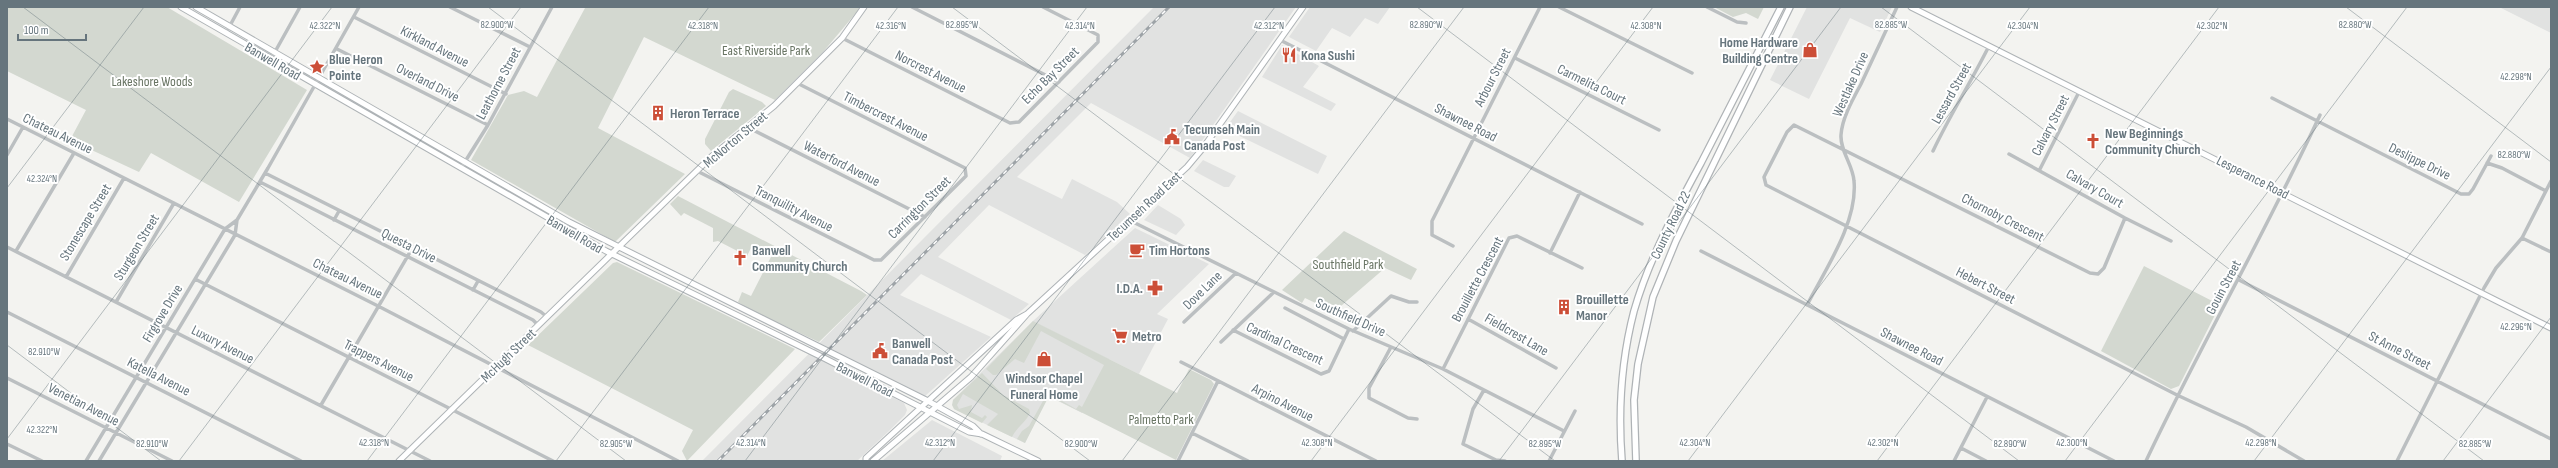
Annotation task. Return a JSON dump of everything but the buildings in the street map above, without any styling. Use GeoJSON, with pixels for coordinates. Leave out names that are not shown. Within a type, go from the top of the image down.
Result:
{"type":"FeatureCollection","features":[{"type":"Feature","properties":{"kind":"main road","name":"Banwell Road"},"geometry":{"type":"LineString","coordinates":[[181,7],[316,86],[611,254],[920,406],[969,432],[982,434]]}},
{"type":"Feature","properties":{"kind":"main road","name":"Banwell Road"},"geometry":{"type":"LineString","coordinates":[[196,7],[320,80],[617,248],[926,400],[973,426],[982,434],[1038,461]]}},
{"type":"Feature","properties":{"kind":"main road","name":"McNorton Street"},"geometry":{"type":"LineString","coordinates":[[617,248],[697,171],[749,128],[797,83],[842,38],[864,7]]}},
{"type":"Feature","properties":{"kind":"main road","name":"Tecumseh Road East"},"geometry":{"type":"LineString","coordinates":[[873,461],[971,377],[1027,314],[1186,167],[1203,148],[1303,7]]}},
{"type":"Feature","properties":{"kind":"main road","name":"County Road 22"},"geometry":{"type":"LineString","coordinates":[[1622,461],[1620,404],[1622,379],[1629,335],[1641,289],[1676,211],[1781,7]]}},
{"type":"Feature","properties":{"kind":"main road","name":"County Road 22"},"geometry":{"type":"LineString","coordinates":[[1636,461],[1634,400],[1638,364],[1654,297],[1676,241],[1790,7]]}},
{"type":"Feature","properties":{"kind":"main road","name":"Lesperance Road"},"geometry":{"type":"LineString","coordinates":[[1912,7],[2551,328]]}},
{"type":"Feature","properties":{"kind":"main road","name":"McHugh Street"},"geometry":{"type":"LineString","coordinates":[[399,461],[617,248]]}},
{"type":"Feature","properties":{"kind":"main road","name":"Tecumseh Road East"},"geometry":{"type":"LineString","coordinates":[[866,461],[866,458],[926,400],[1016,320],[1027,314]]}},
{"type":"Feature","properties":{"kind":"street"},"geometry":{"type":"LineString","coordinates":[[226,34],[240,7]]}},
{"type":"Feature","properties":{"kind":"street"},"geometry":{"type":"LineString","coordinates":[[271,60],[300,7]]}},
{"type":"Feature","properties":{"kind":"street","name":"Firgrove Drive"},"geometry":{"type":"LineString","coordinates":[[86,461],[225,229],[236,220],[260,182],[320,80],[359,7]]}},
{"type":"Feature","properties":{"kind":"street"},"geometry":{"type":"LineString","coordinates":[[450,7],[530,47]]}},
{"type":"Feature","properties":{"kind":"street","name":"Leathorne Street"},"geometry":{"type":"LineString","coordinates":[[461,168],[506,94],[552,7]]}},
{"type":"Feature","properties":{"kind":"street"},"geometry":{"type":"LineString","coordinates":[[912,7],[1059,82]]}},
{"type":"Feature","properties":{"kind":"street","name":"Echo Bay Street"},"geometry":{"type":"LineString","coordinates":[[1010,123],[1019,122],[1098,42],[1098,35],[1043,7]]}},
{"type":"Feature","properties":{"kind":"street","name":"Arbour Street"},"geometry":{"type":"LineString","coordinates":[[1453,246],[1432,236],[1432,221],[1540,7]]}},
{"type":"Feature","properties":{"kind":"street"},"geometry":{"type":"LineString","coordinates":[[1559,7],[1692,72]]}},
{"type":"Feature","properties":{"kind":"street"},"geometry":{"type":"LineString","coordinates":[[1707,7],[1737,22],[1746,23]]}},
{"type":"Feature","properties":{"kind":"street","name":"Westlake Drive"},"geometry":{"type":"LineString","coordinates":[[1807,305],[1846,226],[1854,197],[1855,182],[1852,167],[1843,148],[1841,134],[1847,112],[1897,7]]}},
{"type":"Feature","properties":{"kind":"street","name":"Kirkland Avenue"},"geometry":{"type":"LineString","coordinates":[[354,17],[506,94]]}},
{"type":"Feature","properties":{"kind":"street","name":"Norcrest Avenue"},"geometry":{"type":"LineString","coordinates":[[842,38],[1010,123]]}},
{"type":"Feature","properties":{"kind":"street","name":"Shawnee Road"},"geometry":{"type":"LineString","coordinates":[[1280,40],[1642,224]]}},
{"type":"Feature","properties":{"kind":"street","name":"Lessard Street"},"geometry":{"type":"LineString","coordinates":[[1933,151],[1955,105],[1967,89],[1989,46]]}},
{"type":"Feature","properties":{"kind":"street","name":"Overland Drive"},"geometry":{"type":"LineString","coordinates":[[337,49],[488,125]]}},
{"type":"Feature","properties":{"kind":"street","name":"Carmelita Court"},"geometry":{"type":"LineString","coordinates":[[1514,58],[1660,130]]}},
{"type":"Feature","properties":{"kind":"street","name":"Timbercrest Avenue"},"geometry":{"type":"LineString","coordinates":[[797,83],[966,168]]}},
{"type":"Feature","properties":{"kind":"street","name":"Calvary Street"},"geometry":{"type":"LineString","coordinates":[[2040,169],[2079,92]]}},
{"type":"Feature","properties":{"kind":"street","name":"Deslippe Drive"},"geometry":{"type":"LineString","coordinates":[[2272,98],[2316,122],[2461,194],[2469,194],[2474,189],[2491,156]]}},
{"type":"Feature","properties":{"kind":"street","name":"Gouin Street"},"geometry":{"type":"LineString","coordinates":[[2146,461],[2177,395],[2239,280],[2320,115]]}},
{"type":"Feature","properties":{"kind":"street","name":"Chateau Avenue"},"geometry":{"type":"LineString","coordinates":[[7,119],[378,306],[678,460]]}},
{"type":"Feature","properties":{"kind":"street","name":"Hebert Street"},"geometry":{"type":"LineString","coordinates":[[1843,148],[1794,125],[1787,132],[1764,177],[1766,185],[2177,395],[2246,427],[2304,461]]}},
{"type":"Feature","properties":{"kind":"street"},"geometry":{"type":"LineString","coordinates":[[7,155],[23,127]]}},
{"type":"Feature","properties":{"kind":"street","name":"Waterford Avenue"},"geometry":{"type":"LineString","coordinates":[[749,128],[925,217]]}},
{"type":"Feature","properties":{"kind":"street","name":"Chornoby Crescent"},"geometry":{"type":"LineString","coordinates":[[1843,148],[2090,273],[2098,274],[2104,268],[2125,218]]}},
{"type":"Feature","properties":{"kind":"street"},"geometry":{"type":"LineString","coordinates":[[16,251],[74,153]]}},
{"type":"Feature","properties":{"kind":"street","name":"Calvary Court"},"geometry":{"type":"LineString","coordinates":[[2008,154],[2040,169],[2125,218],[2171,241]]}},
{"type":"Feature","properties":{"kind":"street"},"geometry":{"type":"LineString","coordinates":[[2487,163],[2502,168],[2546,191]]}},
{"type":"Feature","properties":{"kind":"street","name":"Carrington Street"},"geometry":{"type":"LineString","coordinates":[[881,260],[966,176],[966,168]]}},
{"type":"Feature","properties":{"kind":"street","name":"Tranquility Avenue"},"geometry":{"type":"LineString","coordinates":[[697,171],[874,260],[881,260]]}},
{"type":"Feature","properties":{"kind":"street","name":"Questa Drive"},"geometry":{"type":"LineString","coordinates":[[265,173],[541,312],[547,317]]}},
{"type":"Feature","properties":{"kind":"street","name":"Stonescape Street"},"geometry":{"type":"LineString","coordinates":[[66,277],[124,178]]}},
{"type":"Feature","properties":{"kind":"street"},"geometry":{"type":"LineString","coordinates":[[2397,461],[2482,293],[2496,268],[2522,238],[2551,181]]}},
{"type":"Feature","properties":{"kind":"street","name":"Questa Drive"},"geometry":{"type":"LineString","coordinates":[[260,182],[533,320],[538,326]]}},
{"type":"Feature","properties":{"kind":"street"},"geometry":{"type":"LineString","coordinates":[[1550,253],[1580,192]]}},
{"type":"Feature","properties":{"kind":"street","name":"Sturgeon Street"},"geometry":{"type":"LineString","coordinates":[[116,302],[174,203]]}},
{"type":"Feature","properties":{"kind":"street"},"geometry":{"type":"LineString","coordinates":[[334,220],[339,211]]}},
{"type":"Feature","properties":{"kind":"street","name":"Firgrove Drive"},"geometry":{"type":"LineString","coordinates":[[99,461],[235,235],[236,220]]}},
{"type":"Feature","properties":{"kind":"street","name":"Southfield Drive"},"geometry":{"type":"LineString","coordinates":[[1129,220],[1351,330],[1442,369],[1564,431]]}},
{"type":"Feature","properties":{"kind":"street","name":"Brouillette Crescent"},"geometry":{"type":"LineString","coordinates":[[1442,369],[1509,238],[1517,236],[1582,268]]}},
{"type":"Feature","properties":{"kind":"street"},"geometry":{"type":"LineString","coordinates":[[2522,238],[2551,252]]}},
{"type":"Feature","properties":{"kind":"street","name":"Luxury Avenue"},"geometry":{"type":"LineString","coordinates":[[7,247],[430,461]]}},
{"type":"Feature","properties":{"kind":"street"},"geometry":{"type":"LineString","coordinates":[[321,405],[413,247]]}},
{"type":"Feature","properties":{"kind":"street","name":"Shawnee Road"},"geometry":{"type":"LineString","coordinates":[[1701,251],[2114,461]]}},
{"type":"Feature","properties":{"kind":"street","name":"Dove Lane"},"geometry":{"type":"LineString","coordinates":[[1184,322],[1236,273]]}},
{"type":"Feature","properties":{"kind":"street","name":"Trappers Avenue"},"geometry":{"type":"LineString","coordinates":[[195,279],[554,461]]}},
{"type":"Feature","properties":{"kind":"street"},"geometry":{"type":"LineString","coordinates":[[474,290],[478,280]]}},
{"type":"Feature","properties":{"kind":"street","name":"St Anne Street"},"geometry":{"type":"LineString","coordinates":[[2239,280],[2551,439]]}},
{"type":"Feature","properties":{"kind":"street"},"geometry":{"type":"LineString","coordinates":[[1221,342],[1274,292]]}},
{"type":"Feature","properties":{"kind":"street"},"geometry":{"type":"LineString","coordinates":[[1351,330],[1391,296],[1409,302],[1417,302]]}},
{"type":"Feature","properties":{"kind":"street"},"geometry":{"type":"LineString","coordinates":[[1285,308],[1344,339]]}},
{"type":"Feature","properties":{"kind":"street","name":"Katella Avenue"},"geometry":{"type":"LineString","coordinates":[[7,312],[301,461]]}},
{"type":"Feature","properties":{"kind":"street","name":"Fieldcrest Lane"},"geometry":{"type":"LineString","coordinates":[[1468,319],[1556,368]]}},
{"type":"Feature","properties":{"kind":"street","name":"Cardinal Crescent"},"geometry":{"type":"LineString","coordinates":[[1233,330],[1321,374],[1328,371],[1344,339],[1351,330]]}},
{"type":"Feature","properties":{"kind":"street"},"geometry":{"type":"LineString","coordinates":[[1390,346],[1369,388],[1369,398],[1408,418],[1418,419]]}},
{"type":"Feature","properties":{"kind":"street","name":"Arpino Avenue"},"geometry":{"type":"LineString","coordinates":[[1180,362],[1376,461]]}},
{"type":"Feature","properties":{"kind":"street","name":"Venetian Avenue"},"geometry":{"type":"LineString","coordinates":[[7,378],[172,461]]}},
{"type":"Feature","properties":{"kind":"street"},"geometry":{"type":"LineString","coordinates":[[1178,461],[1218,381]]}},
{"type":"Feature","properties":{"kind":"street"},"geometry":{"type":"LineString","coordinates":[[1484,390],[1473,409],[1464,444],[1496,460],[1505,461]]}},
{"type":"Feature","properties":{"kind":"street"},"geometry":{"type":"LineString","coordinates":[[1954,461],[1987,397]]}},
{"type":"Feature","properties":{"kind":"street"},"geometry":{"type":"LineString","coordinates":[[1549,461],[1575,411]]}},
{"type":"Feature","properties":{"kind":"street"},"geometry":{"type":"LineString","coordinates":[[1192,433],[1248,461]]}},
{"type":"Feature","properties":{"kind":"street"},"geometry":{"type":"LineString","coordinates":[[7,444],[42,461]]}},
{"type":"Feature","properties":{"kind":"street"},"geometry":{"type":"LineString","coordinates":[[1961,448],[1986,461]]}},
{"type":"Feature","properties":{"kind":"shaded area"},"geometry":{"type":"Polygon","coordinates":[[[1154,7],[1296,7],[1190,158],[1091,103],[1017,177],[1062,199],[1072,179],[1117,202],[1130,214],[1085,255],[989,205],[938,257],[1029,304],[1011,320],[921,274],[900,295],[991,337],[924,397],[841,355],[831,365],[904,403],[907,410],[905,415],[857,461],[702,461],[1154,7]]]}},
{"type":"Feature","properties":{"kind":"shaded area"},"geometry":{"type":"Polygon","coordinates":[[[1310,7],[1390,7],[1378,24],[1365,18],[1350,37],[1332,28],[1316,51],[1289,37],[1310,7]]]}},
{"type":"Feature","properties":{"kind":"shaded area"},"geometry":{"type":"Polygon","coordinates":[[[1807,7],[1892,7],[1880,32],[1850,18],[1809,99],[1770,80],[1807,7]]]}},
{"type":"Feature","properties":{"kind":"shaded area"},"geometry":{"type":"Polygon","coordinates":[[[2499,7],[2551,7],[2551,33],[2499,7]]]}},
{"type":"Feature","properties":{"kind":"shaded area"},"geometry":{"type":"Polygon","coordinates":[[[1282,45],[1319,66],[1303,87],[1336,104],[1331,111],[1262,77],[1282,45]]]}},
{"type":"Feature","properties":{"kind":"shaded area"},"geometry":{"type":"Polygon","coordinates":[[[1238,111],[1327,156],[1318,174],[1225,129],[1238,111]]]}},
{"type":"Feature","properties":{"kind":"shaded area"},"geometry":{"type":"Polygon","coordinates":[[[1203,160],[1236,176],[1229,187],[1224,187],[1194,171],[1203,160]]]}},
{"type":"Feature","properties":{"kind":"shaded area"},"geometry":{"type":"Polygon","coordinates":[[[1158,205],[1181,219],[1185,225],[1176,235],[1144,220],[1158,205]]]}},
{"type":"Feature","properties":{"kind":"shaded area"},"geometry":{"type":"Polygon","coordinates":[[[1135,228],[1209,264],[1157,314],[1168,319],[1139,374],[1109,359],[1082,413],[1048,396],[1025,443],[954,409],[953,400],[1033,321],[1135,228]]]}},
{"type":"Feature","properties":{"kind":"shaded area"},"geometry":{"type":"Polygon","coordinates":[[[932,420],[1002,456],[1000,461],[882,461],[932,420]]]}},
{"type":"Feature","properties":{"kind":"green space","name":"Lakeshore Woods"},"geometry":{"type":"Polygon","coordinates":[[[7,7],[167,7],[307,90],[239,202],[151,153],[139,172],[70,140],[86,110],[7,71],[7,7]]]}},
{"type":"Feature","properties":{"kind":"green space","name":"East Riverside Park"},"geometry":{"type":"Polygon","coordinates":[[[583,7],[861,7],[823,52],[775,100],[644,37],[598,128],[685,174],[615,242],[471,160],[508,95],[524,91],[537,97],[585,8],[583,7]]]}},
{"type":"Feature","properties":{"kind":"green space"},"geometry":{"type":"Polygon","coordinates":[[[1714,7],[1764,7],[1758,19],[1746,13],[1733,17],[1714,7]]]}},
{"type":"Feature","properties":{"kind":"green space"},"geometry":{"type":"Polygon","coordinates":[[[733,89],[762,102],[766,106],[711,151],[705,144],[705,139],[729,92],[733,89]]]}},
{"type":"Feature","properties":{"kind":"green space"},"geometry":{"type":"Polygon","coordinates":[[[678,196],[867,295],[819,342],[749,309],[738,302],[742,292],[751,296],[772,255],[752,246],[747,256],[718,241],[713,242],[713,228],[684,213],[681,216],[670,204],[678,196]]]}},
{"type":"Feature","properties":{"kind":"green space","name":"Southfield Park"},"geometry":{"type":"Polygon","coordinates":[[[1344,231],[1417,269],[1411,280],[1385,268],[1334,312],[1305,298],[1302,303],[1282,290],[1344,231]]]}},
{"type":"Feature","properties":{"kind":"green space"},"geometry":{"type":"Polygon","coordinates":[[[617,262],[795,349],[687,461],[682,451],[693,430],[528,345],[613,263],[617,262]]]}},
{"type":"Feature","properties":{"kind":"green space"},"geometry":{"type":"Polygon","coordinates":[[[2144,266],[2220,305],[2179,386],[2171,389],[2101,351],[2144,266]]]}},
{"type":"Feature","properties":{"kind":"green space","name":"Palmetto Park"},"geometry":{"type":"Polygon","coordinates":[[[1033,321],[1177,393],[1189,369],[1211,380],[1214,384],[1176,460],[1049,396],[1025,443],[1017,439],[1022,431],[1029,426],[1048,392],[1058,394],[1057,398],[1076,409],[1079,405],[1082,407],[1104,365],[1041,331],[1024,363],[1015,359],[996,375],[993,375],[986,369],[1033,321]]]}},
{"type":"Feature","properties":{"kind":"green space"},"geometry":{"type":"Polygon","coordinates":[[[982,373],[1003,395],[1029,409],[1030,413],[1012,437],[987,425],[998,414],[963,394],[957,405],[959,409],[972,405],[971,412],[982,418],[985,415],[987,417],[982,423],[954,409],[952,405],[953,400],[982,373]]]}},
{"type":"Feature","properties":{"kind":"railway"},"geometry":{"type":"LineString","coordinates":[[718,461],[1169,7]]}},
{"type":"Feature","properties":{"kind":"place","name":"Home Hardware Building Centre"},"geometry":{"type":"Point","coordinates":[1810,50]}},
{"type":"Feature","properties":{"kind":"place","name":"Kona Sushi"},"geometry":{"type":"Point","coordinates":[1289,55]}},
{"type":"Feature","properties":{"kind":"place","name":"Blue Heron Pointe"},"geometry":{"type":"Point","coordinates":[317,67]}},
{"type":"Feature","properties":{"kind":"place","name":"Heron Terrace"},"geometry":{"type":"Point","coordinates":[658,113]}},
{"type":"Feature","properties":{"kind":"place","name":"Tecumseh Main Canada Post"},"geometry":{"type":"Point","coordinates":[1172,137]}},
{"type":"Feature","properties":{"kind":"place","name":"New Beginnings Community Church"},"geometry":{"type":"Point","coordinates":[2093,141]}},
{"type":"Feature","properties":{"kind":"place","name":"Tim Hortons"},"geometry":{"type":"Point","coordinates":[1137,250]}},
{"type":"Feature","properties":{"kind":"place","name":"Banwell Community Church"},"geometry":{"type":"Point","coordinates":[740,258]}},
{"type":"Feature","properties":{"kind":"place","name":"I.D.A."},"geometry":{"type":"Point","coordinates":[1155,288]}},
{"type":"Feature","properties":{"kind":"place","name":"Brouillette Manor"},"geometry":{"type":"Point","coordinates":[1564,307]}},
{"type":"Feature","properties":{"kind":"place","name":"Metro"},"geometry":{"type":"Point","coordinates":[1120,336]}},
{"type":"Feature","properties":{"kind":"place","name":"Banwell Canada Post"},"geometry":{"type":"Point","coordinates":[880,351]}},
{"type":"Feature","properties":{"kind":"place","name":"Windsor Chapel Funeral Home"},"geometry":{"type":"Point","coordinates":[1044,359]}}]}
